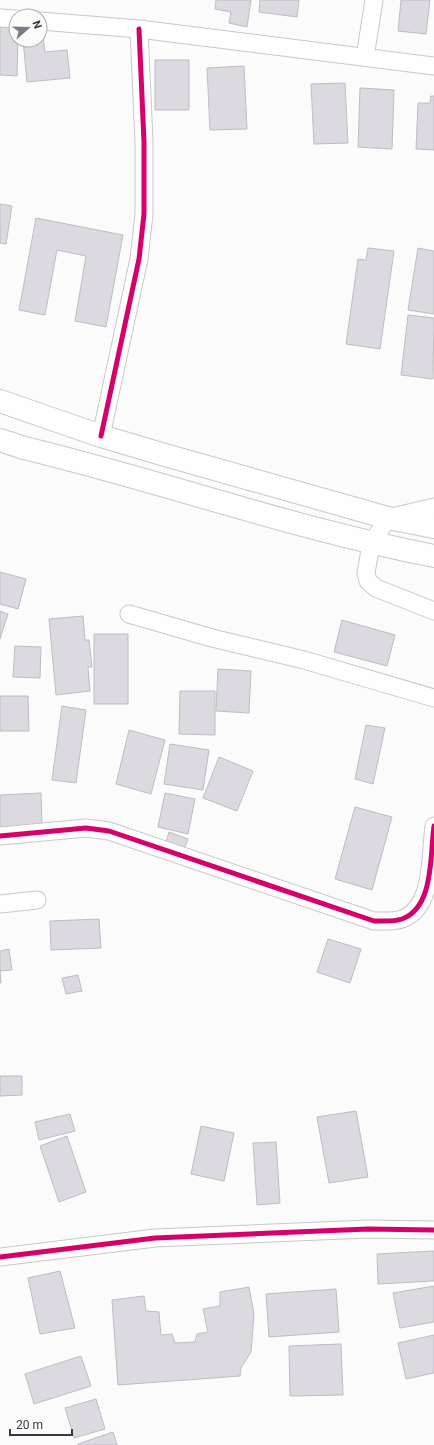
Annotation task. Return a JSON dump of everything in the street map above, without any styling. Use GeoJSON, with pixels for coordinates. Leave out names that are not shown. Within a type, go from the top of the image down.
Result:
{"type":"FeatureCollection","features":[{"type":"Feature","properties":{"kind":"main road"},"geometry":{"type":"LineString","coordinates":[[0,401],[101,436],[388,518],[434,527]]}},
{"type":"Feature","properties":{"kind":"main road"},"geometry":{"type":"LineString","coordinates":[[0,440],[230,506],[371,544],[434,556]]}},
{"type":"Feature","properties":{"kind":"street"},"geometry":{"type":"LineString","coordinates":[[365,57],[374,0]]}},
{"type":"Feature","properties":{"kind":"street"},"geometry":{"type":"LineString","coordinates":[[48,22],[139,29],[434,66]]}},
{"type":"Feature","properties":{"kind":"street"},"geometry":{"type":"LineString","coordinates":[[101,436],[139,259],[144,214],[144,142],[139,29]]}},
{"type":"Feature","properties":{"kind":"street"},"geometry":{"type":"LineString","coordinates":[[434,507],[388,518],[371,544],[366,573],[368,581],[376,588],[434,611]]}},
{"type":"Feature","properties":{"kind":"street"},"geometry":{"type":"LineString","coordinates":[[129,614],[212,638],[304,660],[434,698]]}},
{"type":"Feature","properties":{"kind":"street"},"geometry":{"type":"LineString","coordinates":[[0,836],[86,828],[109,831],[374,921],[400,920],[412,915],[424,899],[429,879],[434,826]]}},
{"type":"Feature","properties":{"kind":"street"},"geometry":{"type":"LineString","coordinates":[[0,904],[37,900]]}},
{"type":"Feature","properties":{"kind":"street"},"geometry":{"type":"LineString","coordinates":[[0,1257],[155,1238],[368,1229],[434,1230]]}},
{"type":"Feature","properties":{"kind":"building"},"geometry":{"type":"Polygon","coordinates":[[[216,0],[251,0],[247,27],[229,23],[231,12],[215,9],[216,0]]]}},
{"type":"Feature","properties":{"kind":"building"},"geometry":{"type":"Polygon","coordinates":[[[260,0],[299,0],[297,17],[259,12],[260,0]]]}},
{"type":"Feature","properties":{"kind":"building"},"geometry":{"type":"Polygon","coordinates":[[[401,0],[430,0],[426,34],[398,31],[401,0]]]}},
{"type":"Feature","properties":{"kind":"building"},"geometry":{"type":"Polygon","coordinates":[[[0,27],[8,27],[8,48],[18,48],[17,76],[0,75],[0,27]]]}},
{"type":"Feature","properties":{"kind":"building"},"geometry":{"type":"Polygon","coordinates":[[[24,48],[44,48],[45,52],[67,50],[70,78],[27,82],[24,48]]]}},
{"type":"Feature","properties":{"kind":"building"},"geometry":{"type":"Polygon","coordinates":[[[155,60],[189,60],[189,110],[155,110],[155,60]]]}},
{"type":"Feature","properties":{"kind":"building"},"geometry":{"type":"Polygon","coordinates":[[[244,66],[247,129],[210,130],[207,68],[244,66]]]}},
{"type":"Feature","properties":{"kind":"building"},"geometry":{"type":"Polygon","coordinates":[[[345,83],[348,143],[314,144],[311,84],[345,83]]]}},
{"type":"Feature","properties":{"kind":"building"},"geometry":{"type":"Polygon","coordinates":[[[360,88],[394,90],[392,149],[358,147],[360,88]]]}},
{"type":"Feature","properties":{"kind":"building"},"geometry":{"type":"Polygon","coordinates":[[[431,96],[434,96],[434,150],[416,149],[418,103],[430,103],[431,96]]]}},
{"type":"Feature","properties":{"kind":"building"},"geometry":{"type":"Polygon","coordinates":[[[0,204],[12,206],[6,244],[0,243],[0,204]]]}},
{"type":"Feature","properties":{"kind":"building"},"geometry":{"type":"Polygon","coordinates":[[[36,218],[123,235],[106,327],[75,321],[86,256],[57,250],[45,315],[19,310],[36,218]]]}},
{"type":"Feature","properties":{"kind":"building"},"geometry":{"type":"Polygon","coordinates":[[[368,248],[394,251],[380,349],[346,344],[358,259],[366,260],[368,248]]]}},
{"type":"Feature","properties":{"kind":"building"},"geometry":{"type":"Polygon","coordinates":[[[418,248],[434,251],[434,314],[408,310],[418,248]]]}},
{"type":"Feature","properties":{"kind":"building"},"geometry":{"type":"Polygon","coordinates":[[[408,315],[434,318],[433,379],[401,375],[408,315]]]}},
{"type":"Feature","properties":{"kind":"building"},"geometry":{"type":"Polygon","coordinates":[[[0,572],[26,579],[18,609],[0,604],[0,572]]]}},
{"type":"Feature","properties":{"kind":"building"},"geometry":{"type":"Polygon","coordinates":[[[0,611],[8,614],[0,639],[0,611]]]}},
{"type":"Feature","properties":{"kind":"building"},"geometry":{"type":"Polygon","coordinates":[[[83,616],[85,640],[89,640],[92,667],[88,667],[90,691],[56,695],[49,619],[83,616]]]}},
{"type":"Feature","properties":{"kind":"building"},"geometry":{"type":"Polygon","coordinates":[[[342,620],[395,635],[387,666],[334,652],[342,620]]]}},
{"type":"Feature","properties":{"kind":"building"},"geometry":{"type":"Polygon","coordinates":[[[94,634],[128,634],[128,704],[94,704],[94,634]]]}},
{"type":"Feature","properties":{"kind":"building"},"geometry":{"type":"Polygon","coordinates":[[[15,646],[41,647],[40,678],[13,677],[15,646]]]}},
{"type":"Feature","properties":{"kind":"building"},"geometry":{"type":"Polygon","coordinates":[[[218,669],[251,671],[249,713],[216,711],[218,669]]]}},
{"type":"Feature","properties":{"kind":"building"},"geometry":{"type":"Polygon","coordinates":[[[180,691],[215,691],[215,735],[179,734],[180,691]]]}},
{"type":"Feature","properties":{"kind":"building"},"geometry":{"type":"Polygon","coordinates":[[[0,696],[28,696],[29,731],[0,731],[0,696]]]}},
{"type":"Feature","properties":{"kind":"building"},"geometry":{"type":"Polygon","coordinates":[[[62,706],[86,710],[76,783],[52,780],[62,706]]]}},
{"type":"Feature","properties":{"kind":"building"},"geometry":{"type":"Polygon","coordinates":[[[366,725],[385,728],[373,784],[355,779],[366,725]]]}},
{"type":"Feature","properties":{"kind":"building"},"geometry":{"type":"Polygon","coordinates":[[[129,730],[165,740],[151,794],[116,784],[129,730]]]}},
{"type":"Feature","properties":{"kind":"building"},"geometry":{"type":"Polygon","coordinates":[[[170,744],[209,750],[203,790],[164,784],[170,744]]]}},
{"type":"Feature","properties":{"kind":"building"},"geometry":{"type":"Polygon","coordinates":[[[219,757],[253,771],[237,811],[203,798],[219,757]]]}},
{"type":"Feature","properties":{"kind":"building"},"geometry":{"type":"Polygon","coordinates":[[[41,793],[42,826],[0,828],[0,795],[41,793]]]}},
{"type":"Feature","properties":{"kind":"building"},"geometry":{"type":"Polygon","coordinates":[[[165,793],[195,799],[188,834],[158,827],[165,793]]]}},
{"type":"Feature","properties":{"kind":"building"},"geometry":{"type":"Polygon","coordinates":[[[355,807],[392,817],[372,890],[335,879],[355,807]]]}},
{"type":"Feature","properties":{"kind":"building"},"geometry":{"type":"Polygon","coordinates":[[[169,832],[188,839],[184,849],[166,842],[169,832]]]}},
{"type":"Feature","properties":{"kind":"building"},"geometry":{"type":"Polygon","coordinates":[[[99,919],[101,948],[51,950],[50,921],[99,919]]]}},
{"type":"Feature","properties":{"kind":"building"},"geometry":{"type":"Polygon","coordinates":[[[328,939],[361,949],[350,983],[317,972],[328,939]]]}},
{"type":"Feature","properties":{"kind":"building"},"geometry":{"type":"Polygon","coordinates":[[[9,949],[12,970],[0,971],[0,951],[9,949]]]}},
{"type":"Feature","properties":{"kind":"building"},"geometry":{"type":"Polygon","coordinates":[[[78,975],[82,991],[66,994],[62,978],[78,975]]]}},
{"type":"Feature","properties":{"kind":"building"},"geometry":{"type":"Polygon","coordinates":[[[0,1076],[22,1076],[22,1095],[0,1096],[0,1076]]]}},
{"type":"Feature","properties":{"kind":"building"},"geometry":{"type":"Polygon","coordinates":[[[356,1111],[368,1177],[329,1183],[317,1117],[356,1111]]]}},
{"type":"Feature","properties":{"kind":"building"},"geometry":{"type":"Polygon","coordinates":[[[70,1114],[75,1131],[39,1140],[35,1122],[70,1114]]]}},
{"type":"Feature","properties":{"kind":"building"},"geometry":{"type":"Polygon","coordinates":[[[201,1126],[234,1133],[224,1181],[191,1174],[201,1126]]]}},
{"type":"Feature","properties":{"kind":"building"},"geometry":{"type":"Polygon","coordinates":[[[67,1136],[86,1192],[59,1202],[40,1146],[67,1136]]]}},
{"type":"Feature","properties":{"kind":"building"},"geometry":{"type":"Polygon","coordinates":[[[276,1142],[280,1203],[257,1205],[253,1143],[276,1142]]]}},
{"type":"Feature","properties":{"kind":"building"},"geometry":{"type":"Polygon","coordinates":[[[434,1251],[434,1281],[378,1284],[377,1254],[434,1251]]]}},
{"type":"Feature","properties":{"kind":"building"},"geometry":{"type":"Polygon","coordinates":[[[60,1271],[75,1328],[40,1334],[28,1278],[60,1271]]]}},
{"type":"Feature","properties":{"kind":"building"},"geometry":{"type":"Polygon","coordinates":[[[434,1286],[434,1322],[400,1328],[393,1293],[434,1286]]]}},
{"type":"Feature","properties":{"kind":"building"},"geometry":{"type":"Polygon","coordinates":[[[249,1287],[254,1314],[251,1352],[241,1368],[240,1376],[118,1385],[112,1300],[144,1296],[146,1311],[159,1312],[161,1335],[172,1334],[175,1343],[195,1342],[197,1334],[208,1332],[203,1309],[220,1306],[220,1292],[249,1287]]]}},
{"type":"Feature","properties":{"kind":"building"},"geometry":{"type":"Polygon","coordinates":[[[336,1289],[339,1332],[269,1337],[266,1294],[336,1289]]]}},
{"type":"Feature","properties":{"kind":"building"},"geometry":{"type":"Polygon","coordinates":[[[434,1335],[434,1373],[406,1379],[398,1343],[434,1335]]]}},
{"type":"Feature","properties":{"kind":"building"},"geometry":{"type":"Polygon","coordinates":[[[341,1344],[343,1395],[290,1396],[289,1346],[341,1344]]]}},
{"type":"Feature","properties":{"kind":"building"},"geometry":{"type":"Polygon","coordinates":[[[81,1356],[91,1386],[34,1404],[25,1374],[81,1356]]]}},
{"type":"Feature","properties":{"kind":"building"},"geometry":{"type":"Polygon","coordinates":[[[96,1399],[105,1429],[74,1438],[65,1408],[96,1399]]]}},
{"type":"Feature","properties":{"kind":"building"},"geometry":{"type":"Polygon","coordinates":[[[113,1432],[117,1445],[78,1445],[78,1444],[113,1432]]]}},
{"type":"Feature","properties":{"kind":"cycle path"},"geometry":{"type":"LineString","coordinates":[[101,436],[139,259],[144,214],[144,142],[139,29]]}},
{"type":"Feature","properties":{"kind":"cycle path"},"geometry":{"type":"LineString","coordinates":[[0,836],[86,828],[109,831],[374,921],[395,921],[412,913],[420,904],[425,892],[431,865],[434,826]]}},
{"type":"Feature","properties":{"kind":"cycle path"},"geometry":{"type":"LineString","coordinates":[[0,1257],[155,1238],[368,1229],[434,1230]]}}]}
